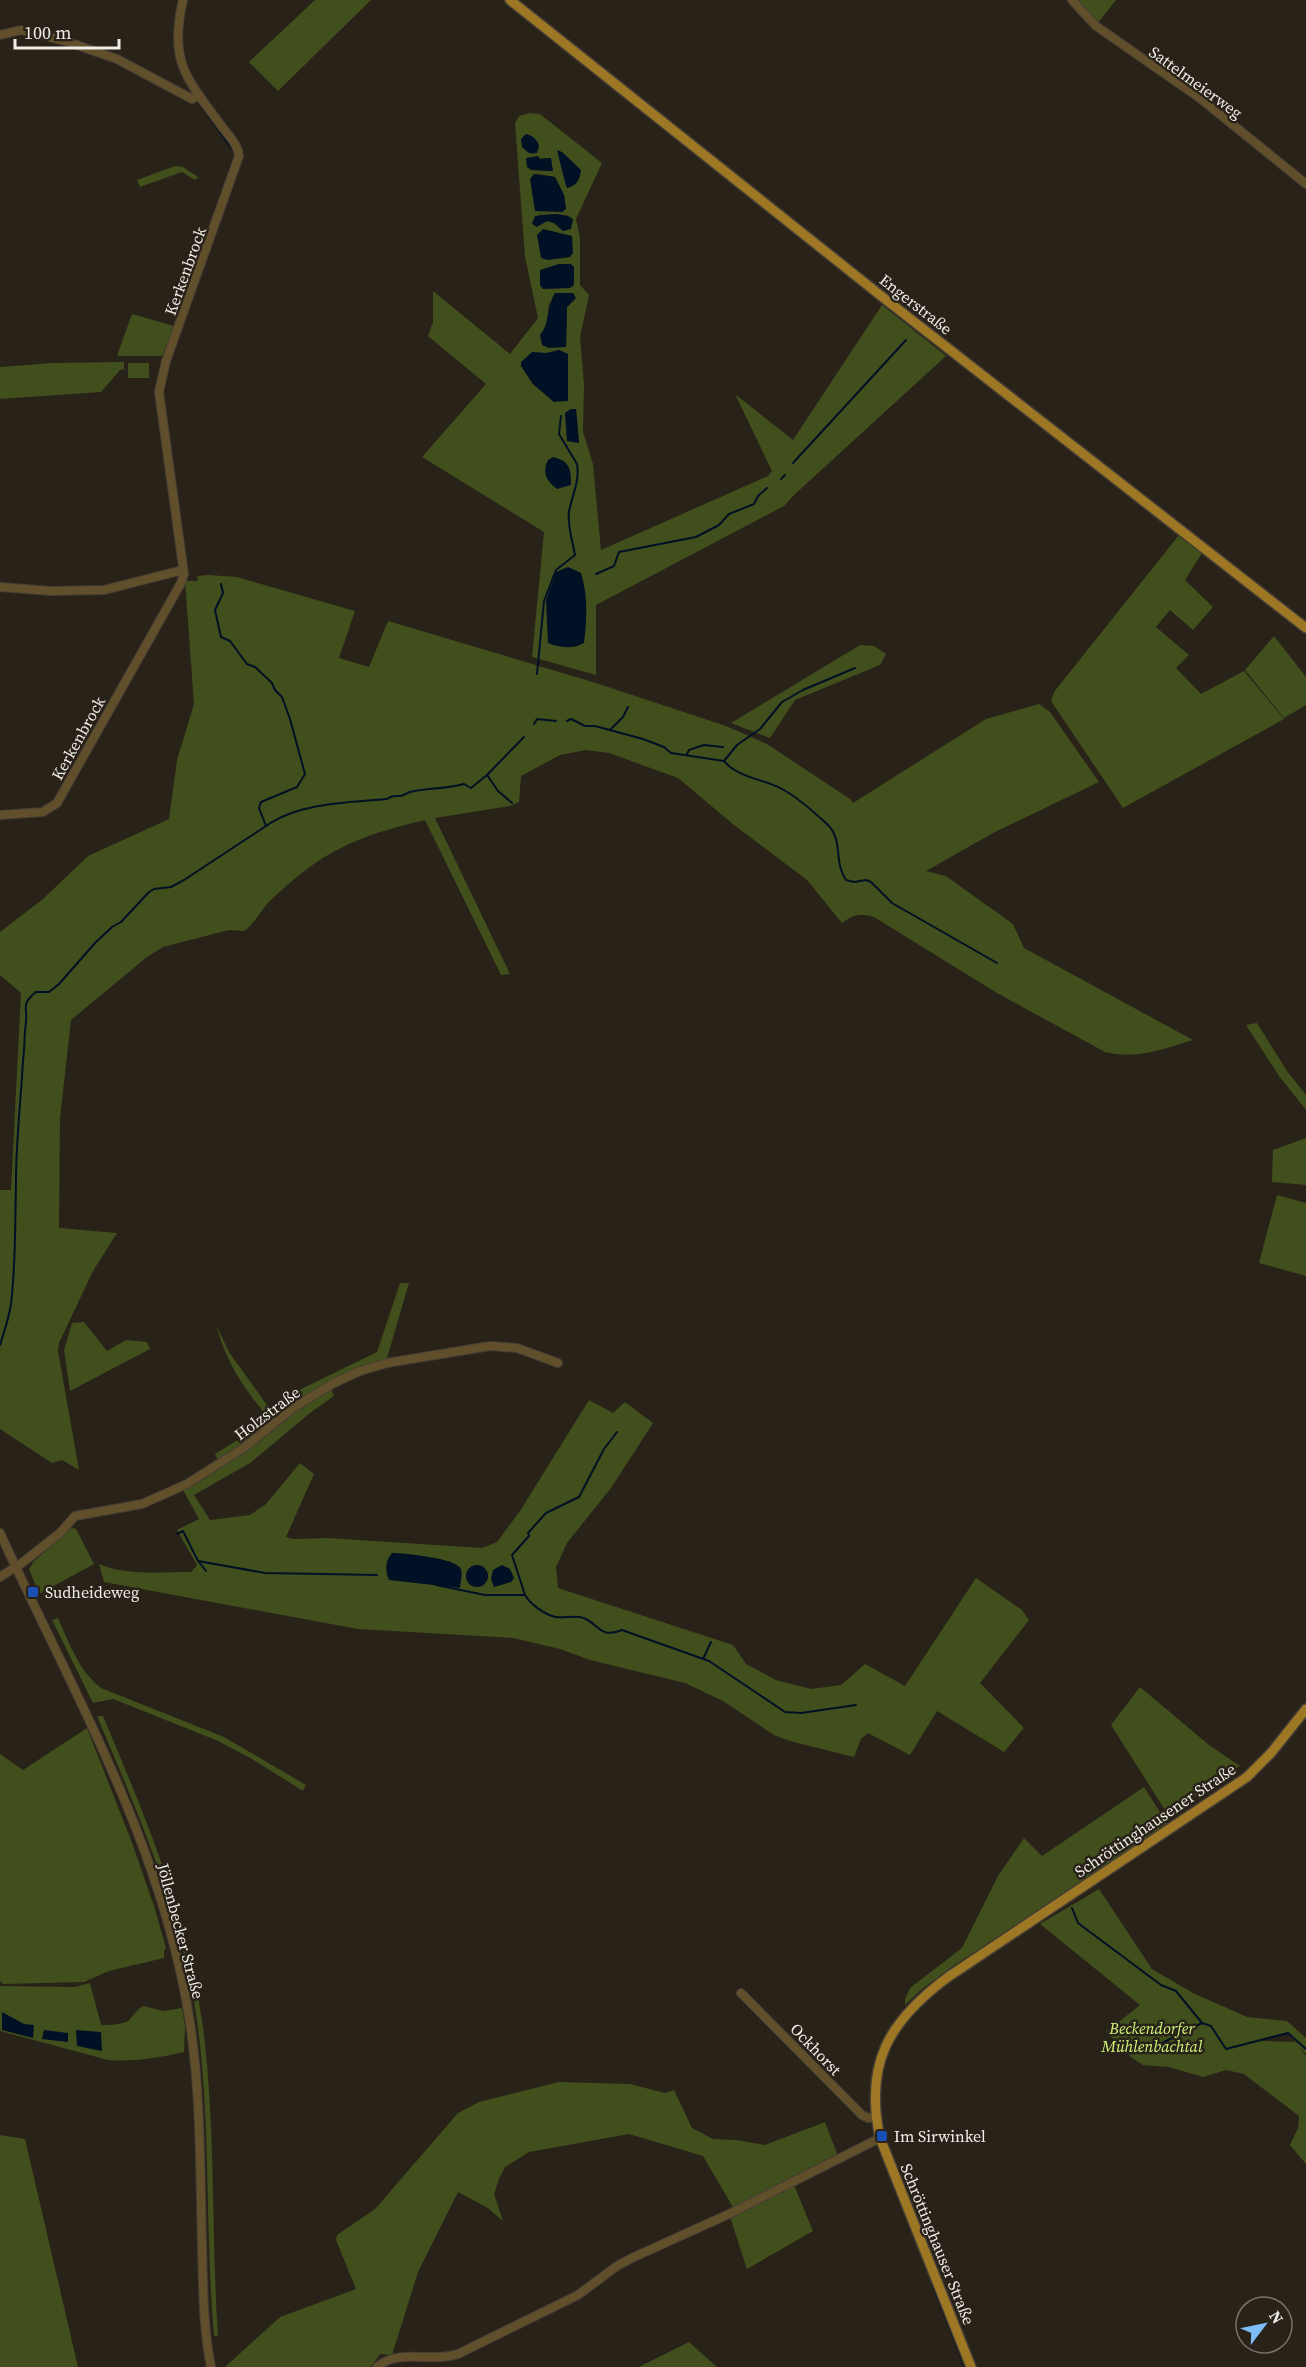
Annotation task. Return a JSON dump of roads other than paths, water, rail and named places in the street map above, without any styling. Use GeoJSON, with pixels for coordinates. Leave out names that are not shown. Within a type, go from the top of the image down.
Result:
{"type":"FeatureCollection","features":[{"type":"Feature","properties":{"kind":"main road","name":"Engerstraße"},"geometry":{"type":"LineString","coordinates":[[510,0],[894,306],[1306,628]]}},
{"type":"Feature","properties":{"kind":"main road","name":"Schröttinghausener Straße"},"geometry":{"type":"LineString","coordinates":[[1036,1918],[1235,1786],[1257,1768],[1306,1709]]}},
{"type":"Feature","properties":{"kind":"main road","name":"Schröttinghauser Straße"},"geometry":{"type":"LineString","coordinates":[[971,2367],[880,2138],[875,2117],[877,2075],[890,2037],[904,2015],[924,1994],[1036,1918]]}},
{"type":"Feature","properties":{"kind":"street","name":"Kerkenbrock"},"geometry":{"type":"LineString","coordinates":[[0,815],[43,812],[57,803],[182,583],[183,570],[159,392],[162,372],[239,156],[237,146],[186,74],[177,46],[183,0]]}},
{"type":"Feature","properties":{"kind":"street","name":"Sattelmeierweg"},"geometry":{"type":"LineString","coordinates":[[1072,0],[1096,26],[1201,99],[1306,184]]}},
{"type":"Feature","properties":{"kind":"street"},"geometry":{"type":"LineString","coordinates":[[0,35],[21,30],[37,33],[117,59],[192,99],[199,95]]}},
{"type":"Feature","properties":{"kind":"street"},"geometry":{"type":"LineString","coordinates":[[0,587],[51,591],[104,590],[183,570]]}},
{"type":"Feature","properties":{"kind":"street","name":"Holzstraße"},"geometry":{"type":"LineString","coordinates":[[16,1568],[60,1533],[75,1516],[142,1504],[179,1489],[245,1447],[293,1408],[334,1383],[360,1371],[387,1363],[490,1346],[517,1347],[558,1363]]}},
{"type":"Feature","properties":{"kind":"street","name":"Jöllenbecker Straße"},"geometry":{"type":"LineString","coordinates":[[0,1533],[114,1772],[152,1872],[177,1958],[187,2004],[196,2070],[203,2295],[211,2367]]}},
{"type":"Feature","properties":{"kind":"street"},"geometry":{"type":"LineString","coordinates":[[0,1577],[16,1568]]}},
{"type":"Feature","properties":{"kind":"street","name":"Ockhorst"},"geometry":{"type":"LineString","coordinates":[[741,1993],[862,2115],[868,2118],[875,2117]]}},
{"type":"Feature","properties":{"kind":"street"},"geometry":{"type":"LineString","coordinates":[[377,2367],[394,2358],[442,2359],[458,2354],[578,2295],[617,2266],[634,2257],[729,2214],[880,2138]]}},
{"type":"Feature","properties":{"kind":"water"},"geometry":{"type":"Polygon","coordinates":[[[526,134],[537,141],[539,146],[537,153],[529,153],[522,147],[521,139],[526,134]]]}},
{"type":"Feature","properties":{"kind":"water"},"geometry":{"type":"Polygon","coordinates":[[[557,150],[581,170],[573,186],[567,188],[566,186],[557,150]]]}},
{"type":"Feature","properties":{"kind":"water"},"geometry":{"type":"Polygon","coordinates":[[[538,156],[540,159],[551,158],[553,171],[531,170],[527,167],[526,158],[538,156]]]}},
{"type":"Feature","properties":{"kind":"water"},"geometry":{"type":"Polygon","coordinates":[[[534,174],[555,177],[564,195],[566,209],[562,212],[535,211],[530,179],[534,174]]]}},
{"type":"Feature","properties":{"kind":"water"},"geometry":{"type":"Polygon","coordinates":[[[556,214],[573,219],[571,229],[563,231],[554,223],[547,221],[537,227],[532,224],[535,216],[556,214]]]}},
{"type":"Feature","properties":{"kind":"water"},"geometry":{"type":"Polygon","coordinates":[[[543,229],[572,236],[573,253],[570,257],[548,260],[541,258],[537,235],[543,229]]]}},
{"type":"Feature","properties":{"kind":"water"},"geometry":{"type":"Polygon","coordinates":[[[559,264],[571,264],[574,267],[574,285],[570,288],[543,289],[540,285],[540,270],[559,264]]]}},
{"type":"Feature","properties":{"kind":"water"},"geometry":{"type":"Polygon","coordinates":[[[555,293],[573,293],[576,298],[567,307],[566,347],[549,348],[542,345],[540,335],[546,325],[550,304],[555,293]]]}},
{"type":"Feature","properties":{"kind":"water"},"geometry":{"type":"Polygon","coordinates":[[[559,350],[568,354],[568,401],[554,402],[533,384],[521,366],[521,362],[532,352],[547,353],[559,350]]]}},
{"type":"Feature","properties":{"kind":"water"},"geometry":{"type":"Polygon","coordinates":[[[576,409],[579,443],[567,441],[565,413],[576,409]]]}},
{"type":"Feature","properties":{"kind":"water"},"geometry":{"type":"Polygon","coordinates":[[[553,457],[566,463],[571,474],[571,485],[557,489],[550,483],[545,472],[548,460],[553,457]]]}},
{"type":"Feature","properties":{"kind":"water"},"geometry":{"type":"Polygon","coordinates":[[[568,567],[581,573],[585,590],[586,617],[584,643],[566,647],[548,643],[546,600],[556,572],[568,567]]]}},
{"type":"Feature","properties":{"kind":"water"},"geometry":{"type":"Polygon","coordinates":[[[392,1553],[429,1557],[457,1565],[462,1571],[460,1588],[389,1580],[386,1566],[392,1553]]]}},
{"type":"Feature","properties":{"kind":"water"},"geometry":{"type":"Polygon","coordinates":[[[473,1565],[481,1565],[488,1572],[488,1580],[481,1587],[473,1587],[466,1580],[466,1572],[473,1565]]]}},
{"type":"Feature","properties":{"kind":"water"},"geometry":{"type":"Polygon","coordinates":[[[502,1565],[510,1569],[514,1578],[511,1582],[494,1587],[491,1579],[493,1570],[502,1565]]]}},
{"type":"Feature","properties":{"kind":"water"},"geometry":{"type":"Polygon","coordinates":[[[2,2012],[24,2024],[34,2025],[33,2038],[2,2030],[2,2012]]]}},
{"type":"Feature","properties":{"kind":"water"},"geometry":{"type":"Polygon","coordinates":[[[44,2030],[68,2033],[68,2042],[42,2039],[44,2030]]]}},
{"type":"Feature","properties":{"kind":"water"},"geometry":{"type":"Polygon","coordinates":[[[76,2030],[101,2032],[102,2051],[77,2046],[76,2030]]]}},
{"type":"Feature","properties":{"kind":"waterway"},"geometry":{"type":"LineString","coordinates":[[202,107],[235,153]]}},
{"type":"Feature","properties":{"kind":"waterway"},"geometry":{"type":"LineString","coordinates":[[793,463],[906,340]]}},
{"type":"Feature","properties":{"kind":"waterway"},"geometry":{"type":"LineString","coordinates":[[537,674],[544,601],[556,570],[575,555],[569,517],[578,470],[577,464],[559,434],[561,416]]}},
{"type":"Feature","properties":{"kind":"waterway"},"geometry":{"type":"LineString","coordinates":[[781,479],[785,475]]}},
{"type":"Feature","properties":{"kind":"waterway"},"geometry":{"type":"LineString","coordinates":[[596,574],[614,566],[619,552],[696,537],[719,525],[729,514],[754,504],[758,496],[767,488]]}},
{"type":"Feature","properties":{"kind":"waterway"},"geometry":{"type":"LineString","coordinates":[[0,1345],[13,1289],[17,1150],[26,1003],[36,992],[49,992],[59,984],[95,943],[121,922],[149,892],[154,889],[171,887],[184,880],[266,826],[259,808],[261,802],[297,787],[305,774],[282,697],[272,683],[255,667],[247,664],[230,641],[221,637],[215,610],[223,593],[221,584]]}},
{"type":"Feature","properties":{"kind":"waterway"},"geometry":{"type":"LineString","coordinates":[[567,721],[571,719],[585,726],[595,726],[643,739],[664,747],[671,753],[724,761],[737,745],[760,729],[782,702],[803,690],[855,668]]}},
{"type":"Feature","properties":{"kind":"waterway"},"geometry":{"type":"LineString","coordinates":[[610,730],[623,717],[628,707]]}},
{"type":"Feature","properties":{"kind":"waterway"},"geometry":{"type":"LineString","coordinates":[[534,724],[537,719],[556,721]]}},
{"type":"Feature","properties":{"kind":"waterway"},"geometry":{"type":"LineString","coordinates":[[487,775],[524,737]]}},
{"type":"Feature","properties":{"kind":"waterway"},"geometry":{"type":"LineString","coordinates":[[687,754],[689,750],[704,745],[723,747]]}},
{"type":"Feature","properties":{"kind":"waterway"},"geometry":{"type":"LineString","coordinates":[[724,761],[736,771],[788,792],[827,824],[835,837],[842,873],[846,880],[871,882],[892,903],[997,963]]}},
{"type":"Feature","properties":{"kind":"waterway"},"geometry":{"type":"LineString","coordinates":[[266,826],[293,812],[324,805],[387,799],[410,792],[464,784],[471,788],[487,775],[498,791],[512,803]]}},
{"type":"Feature","properties":{"kind":"waterway"},"geometry":{"type":"LineString","coordinates":[[436,1585],[485,1595],[525,1595],[512,1555],[546,1513],[579,1497],[604,1449],[617,1432]]}},
{"type":"Feature","properties":{"kind":"waterway"},"geometry":{"type":"LineString","coordinates":[[177,1534],[183,1531],[198,1561],[265,1573],[377,1575]]}},
{"type":"Feature","properties":{"kind":"waterway"},"geometry":{"type":"LineString","coordinates":[[199,1562],[206,1571]]}},
{"type":"Feature","properties":{"kind":"waterway"},"geometry":{"type":"LineString","coordinates":[[525,1595],[538,1609],[552,1616],[580,1617],[608,1633],[622,1630],[709,1661],[785,1712],[801,1713],[856,1705]]}},
{"type":"Feature","properties":{"kind":"waterway"},"geometry":{"type":"LineString","coordinates":[[703,1659],[711,1642]]}},
{"type":"Feature","properties":{"kind":"waterway"},"geometry":{"type":"LineString","coordinates":[[1072,1908],[1078,1923],[1161,1985],[1176,1991],[1202,2023],[1211,2026],[1226,2049],[1288,2033],[1306,2049]]}},
{"type":"Feature","properties":{"kind":"waterway"},"geometry":{"type":"LineString","coordinates":[[1137,2051],[1150,2049],[1202,2023]]}},
{"type":"Feature","properties":{"kind":"waterway"},"geometry":{"type":"LineString","coordinates":[[913,2209],[976,2367]]}},
{"type":"Feature","properties":{"kind":"waterway"},"geometry":{"type":"LineString","coordinates":[[932,2284],[965,2367]]}},
{"type":"Feature","properties":{"kind":"place","name":"Sudheideweg"},"geometry":{"type":"Point","coordinates":[33,1592]}},
{"type":"Feature","properties":{"kind":"place","name":"Im Sirwinkel"},"geometry":{"type":"Point","coordinates":[882,2136]}},
{"type":"Feature","properties":{"kind":"park label","name":"Beckendorfer Mühlenbachtal"},"geometry":{"type":"Point","coordinates":[1152,2037]}}]}
